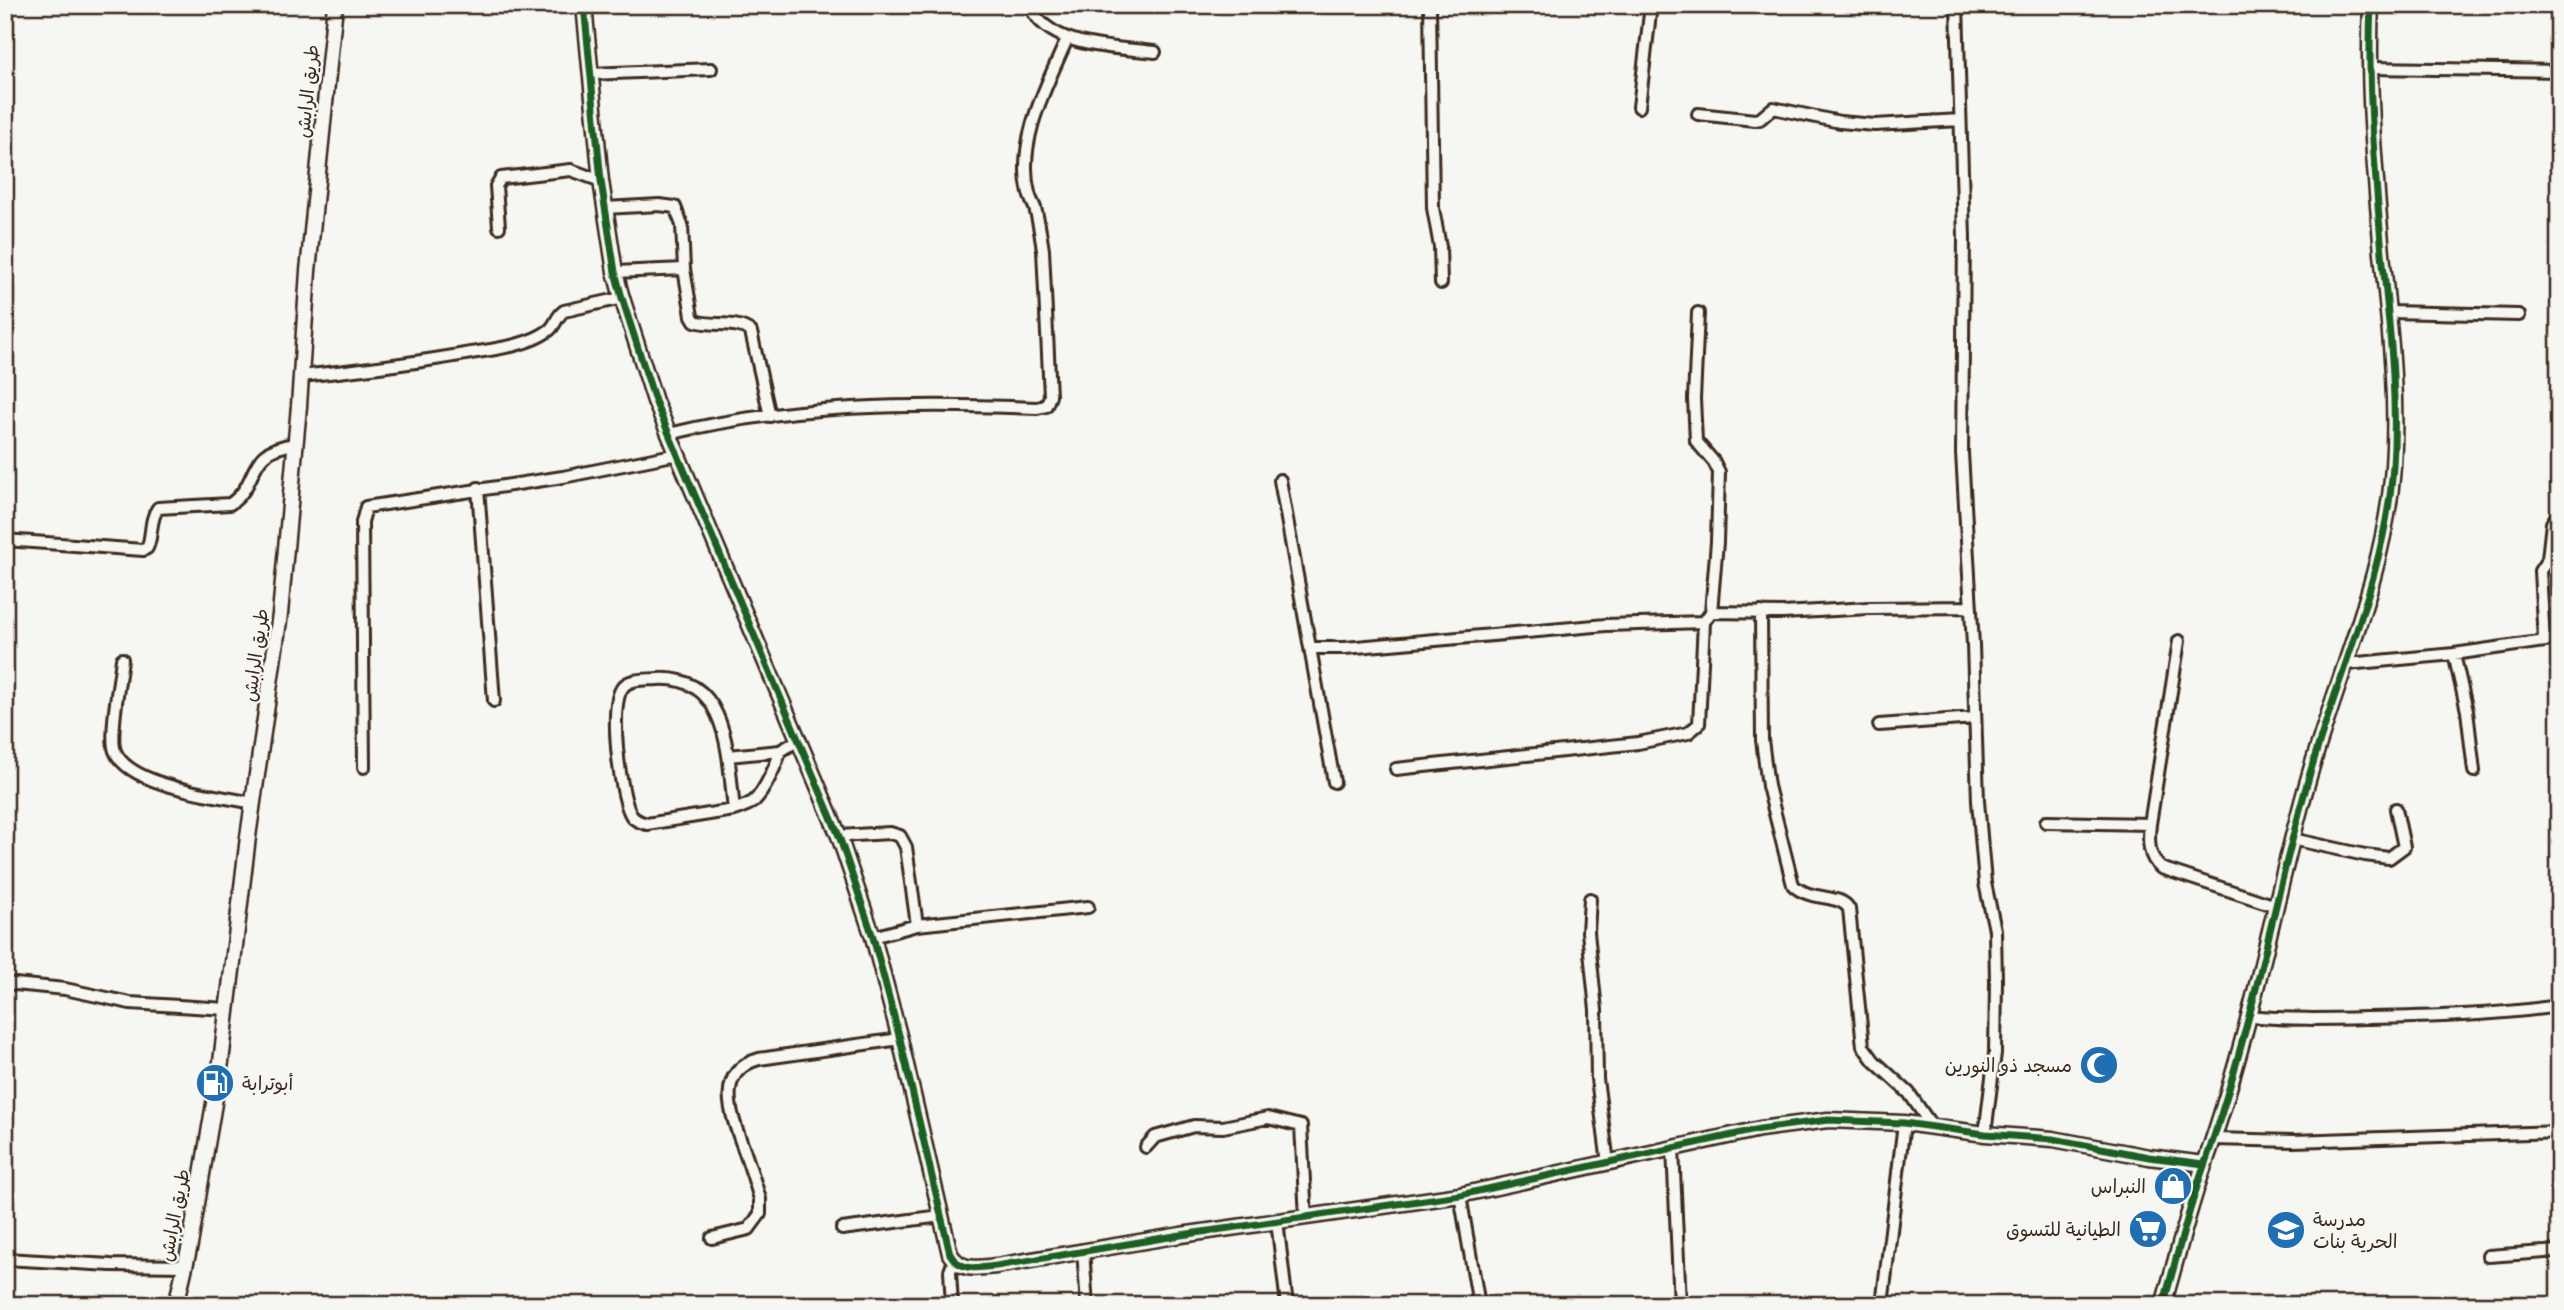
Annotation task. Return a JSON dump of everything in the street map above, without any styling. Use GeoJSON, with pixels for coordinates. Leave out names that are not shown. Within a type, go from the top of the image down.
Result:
{"type":"FeatureCollection","features":[{"type":"Feature","properties":{"kind":"street","name":"طريق الرابش"},"geometry":{"type":"LineString","coordinates":[[176,1305],[221,1062],[280,614],[302,376],[308,271],[335,5]]}},
{"type":"Feature","properties":{"kind":"street"},"geometry":{"type":"LineString","coordinates":[[584,5],[601,181],[615,272],[622,298],[669,434],[839,836],[873,937],[900,1039],[950,1254],[960,1266],[976,1268],[1460,1195],[1800,1122],[1866,1120],[1931,1125],[1985,1134],[2053,1139],[2204,1164]]}},
{"type":"Feature","properties":{"kind":"street"},"geometry":{"type":"LineString","coordinates":[[1029,5],[1032,13],[1067,39],[1155,52]]}},
{"type":"Feature","properties":{"kind":"street"},"geometry":{"type":"LineString","coordinates":[[1430,5],[1433,208],[1440,247],[1441,283]]}},
{"type":"Feature","properties":{"kind":"street"},"geometry":{"type":"LineString","coordinates":[[1639,107],[1651,5]]}},
{"type":"Feature","properties":{"kind":"street"},"geometry":{"type":"LineString","coordinates":[[1957,5],[1964,238],[1962,453],[1981,854],[1995,930],[1995,1053],[1985,1134]]}},
{"type":"Feature","properties":{"kind":"street"},"geometry":{"type":"LineString","coordinates":[[2163,1305],[2249,1016],[2292,839],[2329,712],[2370,588],[2390,494],[2394,428],[2389,312],[2376,183],[2370,68],[2371,5]]}},
{"type":"Feature","properties":{"kind":"street"},"geometry":{"type":"LineString","coordinates":[[669,434],[715,423],[770,416],[898,406],[1046,406],[1050,396],[1042,250],[1027,172],[1029,144],[1038,108],[1067,39]]}},
{"type":"Feature","properties":{"kind":"street"},"geometry":{"type":"LineString","coordinates":[[2370,68],[2559,71]]}},
{"type":"Feature","properties":{"kind":"street"},"geometry":{"type":"LineString","coordinates":[[590,74],[711,69]]}},
{"type":"Feature","properties":{"kind":"street"},"geometry":{"type":"LineString","coordinates":[[1698,114],[1755,120],[1773,108],[1840,122],[1875,125],[1960,120]]}},
{"type":"Feature","properties":{"kind":"street"},"geometry":{"type":"LineString","coordinates":[[499,227],[496,186],[501,178],[571,170],[601,181]]}},
{"type":"Feature","properties":{"kind":"street"},"geometry":{"type":"LineString","coordinates":[[605,208],[659,205],[675,207],[682,225],[684,269],[692,316],[695,321],[740,326],[751,332],[770,416]]}},
{"type":"Feature","properties":{"kind":"street"},"geometry":{"type":"LineString","coordinates":[[615,272],[684,269]]}},
{"type":"Feature","properties":{"kind":"street"},"geometry":{"type":"LineString","coordinates":[[302,376],[396,366],[499,348],[523,342],[550,330],[564,310],[622,298]]}},
{"type":"Feature","properties":{"kind":"street"},"geometry":{"type":"LineString","coordinates":[[2389,312],[2519,315]]}},
{"type":"Feature","properties":{"kind":"street"},"geometry":{"type":"LineString","coordinates":[[1396,769],[1638,743],[1696,730],[1699,724],[1707,617],[1717,542],[1719,472],[1714,461],[1696,441],[1694,399],[1698,313]]}},
{"type":"Feature","properties":{"kind":"street"},"geometry":{"type":"LineString","coordinates":[[5,540],[143,550],[150,542],[153,517],[158,508],[230,504],[239,496],[265,453],[279,446],[296,444]]}},
{"type":"Feature","properties":{"kind":"street"},"geometry":{"type":"LineString","coordinates":[[364,767],[363,512],[366,507],[563,477],[678,454]]}},
{"type":"Feature","properties":{"kind":"street"},"geometry":{"type":"LineString","coordinates":[[1280,480],[1334,782]]}},
{"type":"Feature","properties":{"kind":"street"},"geometry":{"type":"LineString","coordinates":[[478,488],[494,701]]}},
{"type":"Feature","properties":{"kind":"street"},"geometry":{"type":"LineString","coordinates":[[2544,641],[2540,571],[2548,559],[2553,523],[2559,513]]}},
{"type":"Feature","properties":{"kind":"street"},"geometry":{"type":"LineString","coordinates":[[1311,648],[1357,648],[1761,612],[1971,607]]}},
{"type":"Feature","properties":{"kind":"street"},"geometry":{"type":"LineString","coordinates":[[1761,612],[1762,740],[1768,786],[1793,885],[1816,898],[1846,902],[1849,909],[1863,1046],[1874,1062],[1909,1093],[1931,1125]]}},
{"type":"Feature","properties":{"kind":"street"},"geometry":{"type":"LineString","coordinates":[[2347,664],[2455,654],[2559,639]]}},
{"type":"Feature","properties":{"kind":"street"},"geometry":{"type":"LineString","coordinates":[[2179,642],[2150,824],[2148,840],[2151,855],[2161,868],[2276,906]]}},
{"type":"Feature","properties":{"kind":"street"},"geometry":{"type":"LineString","coordinates":[[2455,654],[2467,711],[2474,771]]}},
{"type":"Feature","properties":{"kind":"street"},"geometry":{"type":"LineString","coordinates":[[122,659],[113,741],[119,759],[148,779],[165,785],[254,803]]}},
{"type":"Feature","properties":{"kind":"street"},"geometry":{"type":"LineString","coordinates":[[734,810],[724,728],[707,698],[693,686],[670,678],[630,682],[622,687],[618,697],[616,731],[622,779],[631,815],[638,821],[647,824],[734,810],[757,799],[780,751]]}},
{"type":"Feature","properties":{"kind":"street"},"geometry":{"type":"LineString","coordinates":[[1879,725],[1975,718]]}},
{"type":"Feature","properties":{"kind":"street"},"geometry":{"type":"LineString","coordinates":[[728,756],[780,751],[799,740]]}},
{"type":"Feature","properties":{"kind":"street"},"geometry":{"type":"LineString","coordinates":[[2292,839],[2389,858],[2404,847],[2396,809]]}},
{"type":"Feature","properties":{"kind":"street"},"geometry":{"type":"LineString","coordinates":[[2046,822],[2150,824]]}},
{"type":"Feature","properties":{"kind":"street"},"geometry":{"type":"LineString","coordinates":[[839,836],[890,833],[900,836],[906,847],[917,925]]}},
{"type":"Feature","properties":{"kind":"street"},"geometry":{"type":"LineString","coordinates":[[1590,899],[1588,932],[1596,1010],[1597,1079],[1608,1163]]}},
{"type":"Feature","properties":{"kind":"street"},"geometry":{"type":"LineString","coordinates":[[873,937],[917,925],[1088,907]]}},
{"type":"Feature","properties":{"kind":"street"},"geometry":{"type":"LineString","coordinates":[[2557,921],[2559,950]]}},
{"type":"Feature","properties":{"kind":"street"},"geometry":{"type":"LineString","coordinates":[[5,983],[65,989],[130,1003],[227,1009]]}},
{"type":"Feature","properties":{"kind":"street"},"geometry":{"type":"LineString","coordinates":[[2249,1016],[2306,1019],[2426,1017],[2559,1006]]}},
{"type":"Feature","properties":{"kind":"street"},"geometry":{"type":"LineString","coordinates":[[712,1238],[749,1229],[760,1214],[760,1199],[729,1104],[730,1087],[742,1067],[759,1059],[900,1039]]}},
{"type":"Feature","properties":{"kind":"street"},"geometry":{"type":"LineString","coordinates":[[1146,1147],[1155,1137],[1194,1126],[1223,1127],[1268,1118],[1301,1126],[1306,1217]]}},
{"type":"Feature","properties":{"kind":"street"},"geometry":{"type":"LineString","coordinates":[[1882,1305],[1904,1123]]}},
{"type":"Feature","properties":{"kind":"street"},"geometry":{"type":"LineString","coordinates":[[2214,1139],[2294,1141],[2559,1132]]}},
{"type":"Feature","properties":{"kind":"street"},"geometry":{"type":"LineString","coordinates":[[1673,1148],[1680,1305]]}},
{"type":"Feature","properties":{"kind":"street"},"geometry":{"type":"LineString","coordinates":[[1460,1195],[1479,1305]]}},
{"type":"Feature","properties":{"kind":"street"},"geometry":{"type":"LineString","coordinates":[[842,1229],[941,1216]]}},
{"type":"Feature","properties":{"kind":"street"},"geometry":{"type":"LineString","coordinates":[[1277,1221],[1287,1305]]}},
{"type":"Feature","properties":{"kind":"street"},"geometry":{"type":"LineString","coordinates":[[1083,1250],[1087,1305]]}},
{"type":"Feature","properties":{"kind":"street"},"geometry":{"type":"LineString","coordinates":[[2488,1256],[2559,1251]]}},
{"type":"Feature","properties":{"kind":"street"},"geometry":{"type":"LineString","coordinates":[[5,1259],[185,1266]]}},
{"type":"Feature","properties":{"kind":"street"},"geometry":{"type":"LineString","coordinates":[[952,1305],[950,1270],[954,1261]]}},
{"type":"Feature","properties":{"kind":"cycle path"},"geometry":{"type":"LineString","coordinates":[[584,5],[601,181],[615,272],[622,298],[655,401],[839,836],[873,937],[900,1039],[950,1254],[959,1264],[982,1268],[1181,1235],[1460,1195],[1760,1129],[1828,1120],[1904,1123],[1985,1134],[2053,1139],[2204,1164]]}},
{"type":"Feature","properties":{"kind":"cycle path"},"geometry":{"type":"LineString","coordinates":[[2163,1305],[2193,1198],[2234,1072],[2304,794],[2372,580],[2389,505],[2393,466],[2394,386],[2372,129],[2371,5]]}},
{"type":"Feature","properties":{"kind":"place","name":"مسجد ذو النورين"},"geometry":{"type":"Point","coordinates":[2099,1065]}},
{"type":"Feature","properties":{"kind":"place","name":"أبوترابة"},"geometry":{"type":"Point","coordinates":[215,1083]}},
{"type":"Feature","properties":{"kind":"place","name":"النبراس"},"geometry":{"type":"Point","coordinates":[2173,1186]}},
{"type":"Feature","properties":{"kind":"place","name":"الطيانية للتسوق"},"geometry":{"type":"Point","coordinates":[2148,1229]}},
{"type":"Feature","properties":{"kind":"place","name":"مدرسة الحرية بنات"},"geometry":{"type":"Point","coordinates":[2286,1230]}}]}
